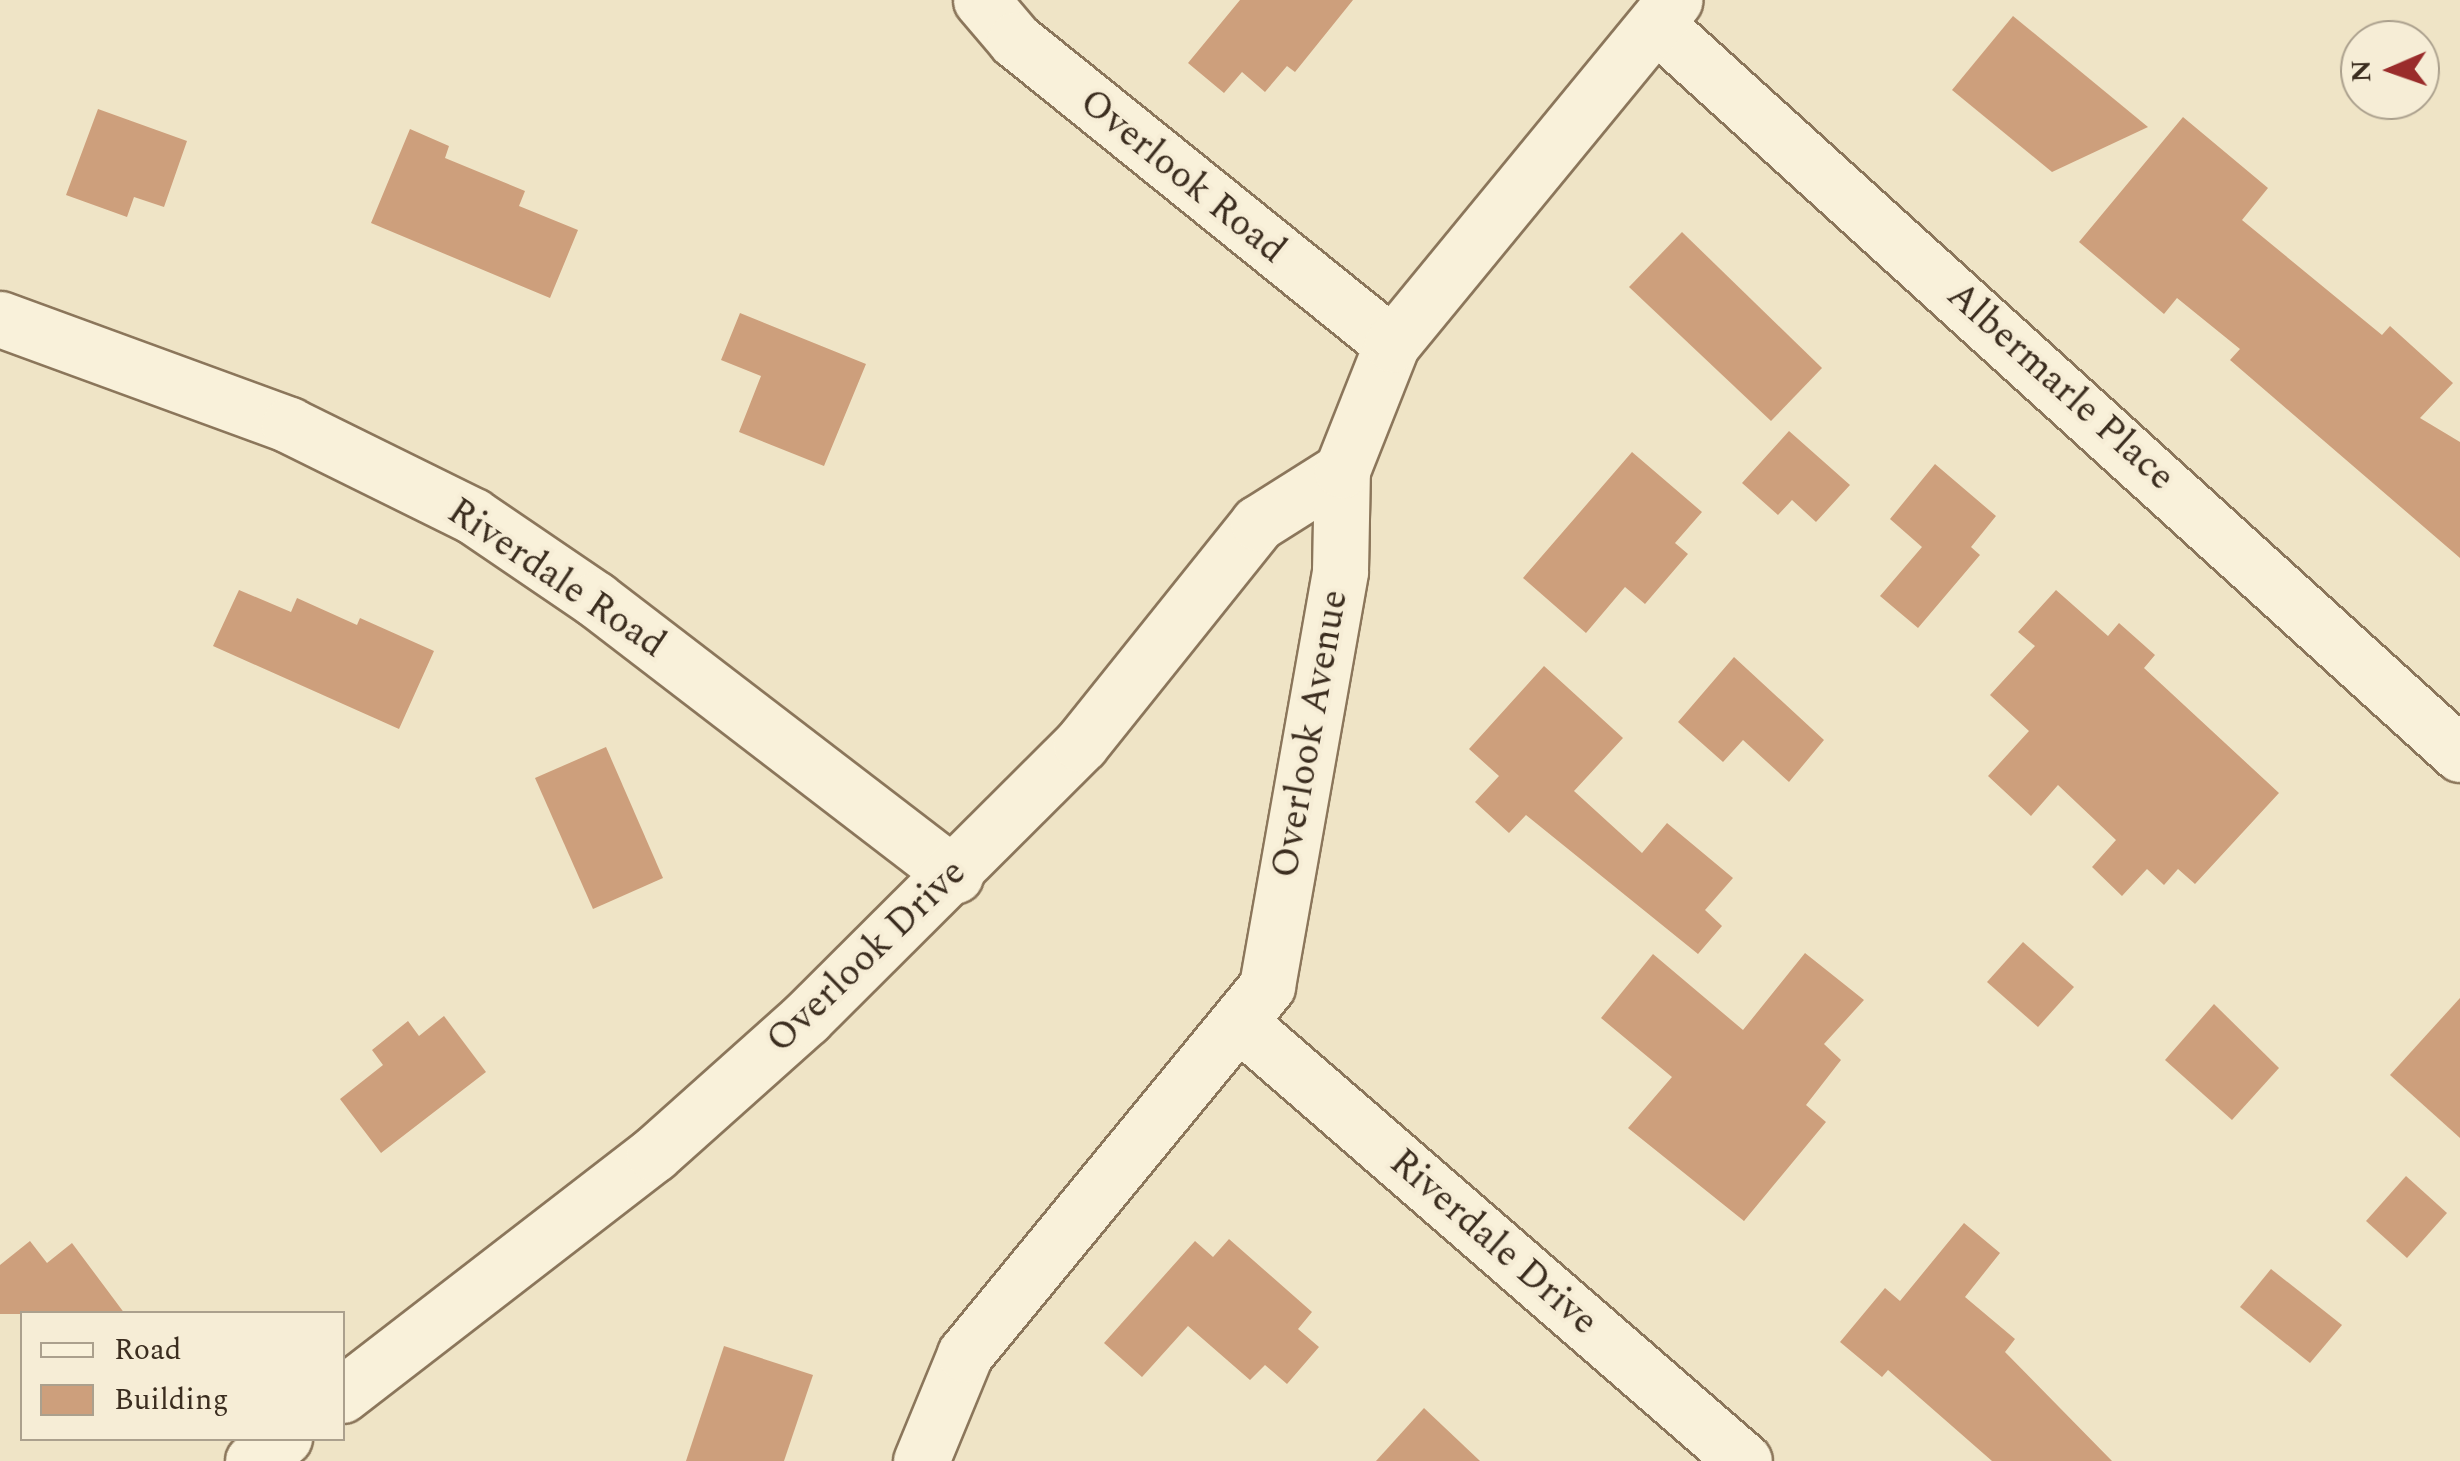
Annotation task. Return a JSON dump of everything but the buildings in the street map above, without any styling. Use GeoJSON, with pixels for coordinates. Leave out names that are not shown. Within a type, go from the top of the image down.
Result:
{"type":"FeatureCollection","features":[{"type":"Feature","properties":{"kind":"street","name":"Overlook Road"},"geometry":{"type":"LineString","coordinates":[[981,0],[1016,40],[1392,344]]}},
{"type":"Feature","properties":{"kind":"street","name":"Overlook Avenue"},"geometry":{"type":"LineString","coordinates":[[921,1461],[951,1384],[986,1326],[1242,1024],[1268,986],[1340,571],[1342,470],[1392,344],[1586,100],[1666,12]]}},
{"type":"Feature","properties":{"kind":"street","name":"Albermarle Place"},"geometry":{"type":"LineString","coordinates":[[1666,12],[2460,754]]}},
{"type":"Feature","properties":{"kind":"street","name":"Riverdale Road"},"geometry":{"type":"LineString","coordinates":[[0,319],[289,426],[473,516],[595,599],[955,875]]}},
{"type":"Feature","properties":{"kind":"street","name":"Overlook Drive"},"geometry":{"type":"LineString","coordinates":[[345,1393],[654,1154],[955,875],[1080,744],[1258,523],[1342,470]]}},
{"type":"Feature","properties":{"kind":"street","name":"Riverdale Drive"},"geometry":{"type":"LineString","coordinates":[[1242,1024],[1744,1461]]}},
{"type":"Feature","properties":{"kind":"street"},"geometry":{"type":"LineString","coordinates":[[253,1461],[280,1441]]}}]}
